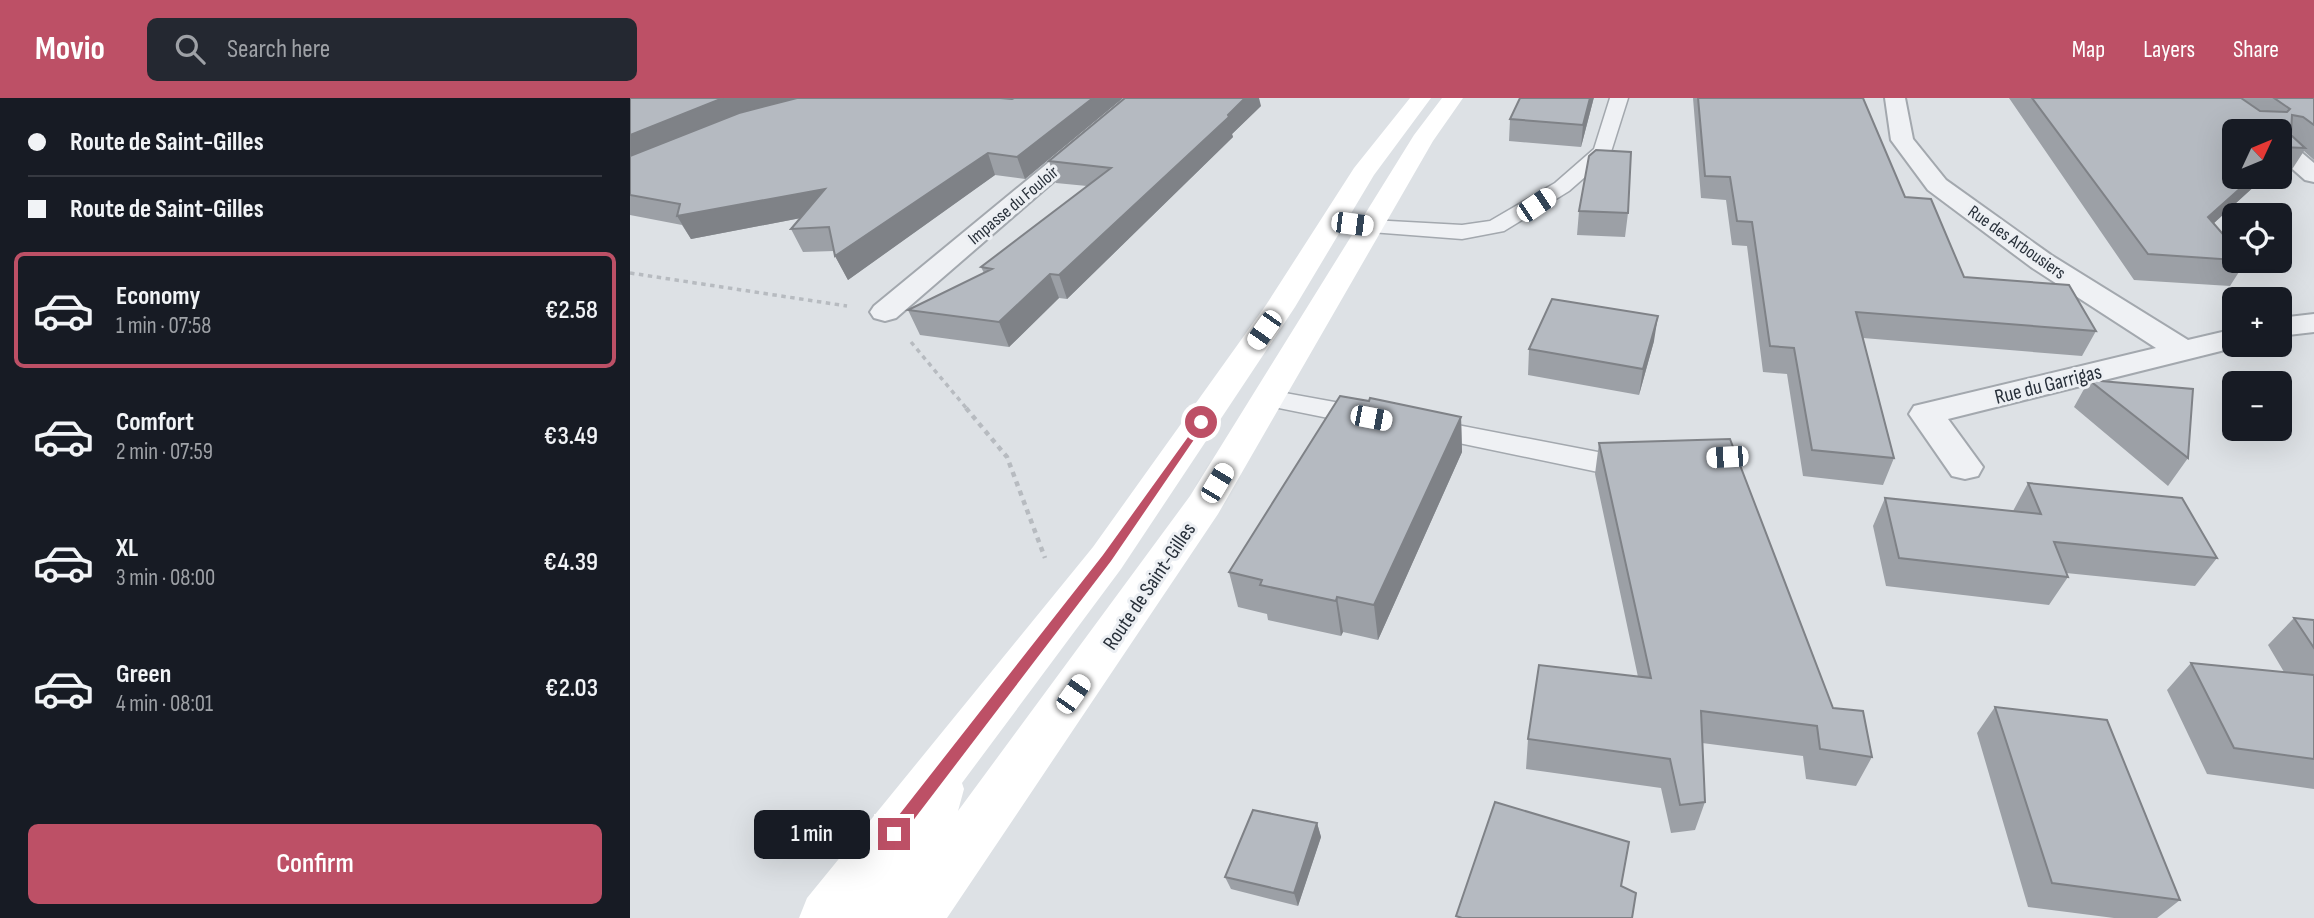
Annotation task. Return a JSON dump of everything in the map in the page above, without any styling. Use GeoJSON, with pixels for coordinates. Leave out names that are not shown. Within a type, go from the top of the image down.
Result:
{"type":"FeatureCollection","features":[{"type":"Feature","properties":{"kind":"main road"},"geometry":{"type":"LineString","coordinates":[[827,918],[1066,612],[1153,491],[1296,281],[1363,173],[1421,98]]}},
{"type":"Feature","properties":{"kind":"main road","name":"Route de Saint-Gilles"},"geometry":{"type":"LineString","coordinates":[[914,918],[1204,505],[1422,140],[1453,98]]}},
{"type":"Feature","properties":{"kind":"main road"},"geometry":{"type":"LineString","coordinates":[[1371,226],[1352,224],[1389,156],[1385,145]]}},
{"type":"Feature","properties":{"kind":"main road"},"geometry":{"type":"LineString","coordinates":[[1269,398],[1249,386],[1290,320],[1296,281]]}},
{"type":"Feature","properties":{"kind":"main road"},"geometry":{"type":"LineString","coordinates":[[1103,652],[1077,643],[1154,527],[1153,491]]}},
{"type":"Feature","properties":{"kind":"main road"},"geometry":{"type":"LineString","coordinates":[[866,918],[924,841],[944,771]]}},
{"type":"Feature","properties":{"kind":"street","name":"Impasse du Fouloir"},"geometry":{"type":"LineString","coordinates":[[885,312],[1140,98]]}},
{"type":"Feature","properties":{"kind":"street","name":"Rue des Arbousiers"},"geometry":{"type":"LineString","coordinates":[[1895,98],[1902,140],[1937,185],[2040,261],[2183,351]]}},
{"type":"Feature","properties":{"kind":"street"},"geometry":{"type":"LineString","coordinates":[[2292,157],[2314,176]]}},
{"type":"Feature","properties":{"kind":"street"},"geometry":{"type":"LineString","coordinates":[[2292,326],[2314,323]]}},
{"type":"Feature","properties":{"kind":"street","name":"Rue du Garrigas"},"geometry":{"type":"LineString","coordinates":[[1965,467],[1926,414],[2222,341]]}},
{"type":"Feature","properties":{"kind":"lane"},"geometry":{"type":"LineString","coordinates":[[1371,226],[1462,232],[1496,226],[1562,187],[1603,150],[1619,98]]}},
{"type":"Feature","properties":{"kind":"lane"},"geometry":{"type":"LineString","coordinates":[[1269,398],[1603,463],[1672,459]]}},
{"type":"Feature","properties":{"kind":"path"},"geometry":{"type":"LineString","coordinates":[[630,273],[885,312],[1007,457],[1066,612]]}},
{"type":"Feature","properties":{"kind":"building"},"geometry":{"type":"Polygon","coordinates":[[[630,98],[723,98],[630,135],[630,98]]]}},
{"type":"Feature","properties":{"kind":"building"},"geometry":{"type":"Polygon","coordinates":[[[797,98],[1093,98],[1017,157],[988,153],[835,256],[829,227],[791,229],[825,189],[677,216],[680,204],[630,195],[630,156],[739,113],[797,98]]]}},
{"type":"Feature","properties":{"kind":"building"},"geometry":{"type":"Polygon","coordinates":[[[1125,98],[1245,98],[1229,117],[1059,275],[1050,274],[999,322],[908,310],[992,269],[981,267],[1111,168],[1049,161],[1125,98]]]}},
{"type":"Feature","properties":{"kind":"building"},"geometry":{"type":"Polygon","coordinates":[[[1520,98],[1590,98],[1583,125],[1510,119],[1520,98]]]}},
{"type":"Feature","properties":{"kind":"building"},"geometry":{"type":"Polygon","coordinates":[[[1698,98],[1863,98],[1905,197],[1931,199],[1964,277],[2069,285],[2096,331],[1856,312],[1894,458],[1812,450],[1794,348],[1770,346],[1752,222],[1737,221],[1730,177],[1705,176],[1698,98]]]}},
{"type":"Feature","properties":{"kind":"building"},"geometry":{"type":"Polygon","coordinates":[[[2032,98],[2241,98],[2260,111],[2287,112],[2290,109],[2274,98],[2314,98],[2314,125],[2303,117],[2292,115],[2292,119],[2222,119],[2222,189],[2240,189],[2208,217],[2222,233],[2222,259],[2148,254],[2032,98]]]}},
{"type":"Feature","properties":{"kind":"building"},"geometry":{"type":"Polygon","coordinates":[[[2292,136],[2305,148],[2292,147],[2292,136]]]}},
{"type":"Feature","properties":{"kind":"building"},"geometry":{"type":"Polygon","coordinates":[[[1596,150],[1631,152],[1628,213],[1579,211],[1589,156],[1596,150]]]}},
{"type":"Feature","properties":{"kind":"building"},"geometry":{"type":"Polygon","coordinates":[[[1552,299],[1658,316],[1643,369],[1529,349],[1552,299]]]}},
{"type":"Feature","properties":{"kind":"building"},"geometry":{"type":"Polygon","coordinates":[[[2089,380],[2193,389],[2188,458],[2089,380]]]}},
{"type":"Feature","properties":{"kind":"building"},"geometry":{"type":"Polygon","coordinates":[[[1340,396],[1369,401],[1370,398],[1461,417],[1374,605],[1337,597],[1336,601],[1260,585],[1262,580],[1229,572],[1340,396]]]}},
{"type":"Feature","properties":{"kind":"building"},"geometry":{"type":"Polygon","coordinates":[[[1730,439],[1833,708],[1863,711],[1872,757],[1820,749],[1817,726],[1701,711],[1705,802],[1680,805],[1670,759],[1528,739],[1539,665],[1651,678],[1599,443],[1730,439]]]}},
{"type":"Feature","properties":{"kind":"building"},"geometry":{"type":"Polygon","coordinates":[[[2028,483],[2182,498],[2217,558],[2054,542],[2068,577],[1899,558],[1885,498],[2041,514],[2028,483]]]}},
{"type":"Feature","properties":{"kind":"building"},"geometry":{"type":"Polygon","coordinates":[[[2294,618],[2314,620],[2314,648],[2294,618]]]}},
{"type":"Feature","properties":{"kind":"building"},"geometry":{"type":"Polygon","coordinates":[[[2191,663],[2314,675],[2314,759],[2234,748],[2191,663]]]}},
{"type":"Feature","properties":{"kind":"building"},"geometry":{"type":"Polygon","coordinates":[[[1995,707],[2107,720],[2180,900],[2052,883],[1995,707]]]}},
{"type":"Feature","properties":{"kind":"building"},"geometry":{"type":"Polygon","coordinates":[[[1495,802],[1629,842],[1621,886],[1636,893],[1632,918],[1456,916],[1495,802]]]}},
{"type":"Feature","properties":{"kind":"building"},"geometry":{"type":"Polygon","coordinates":[[[1253,810],[1317,823],[1294,893],[1225,877],[1253,810]]]}},
{"type":"Feature","properties":{"kind":"route"},"geometry":{"type":"LineString","coordinates":[[894,834],[1107,558],[1201,422]]}}]}
